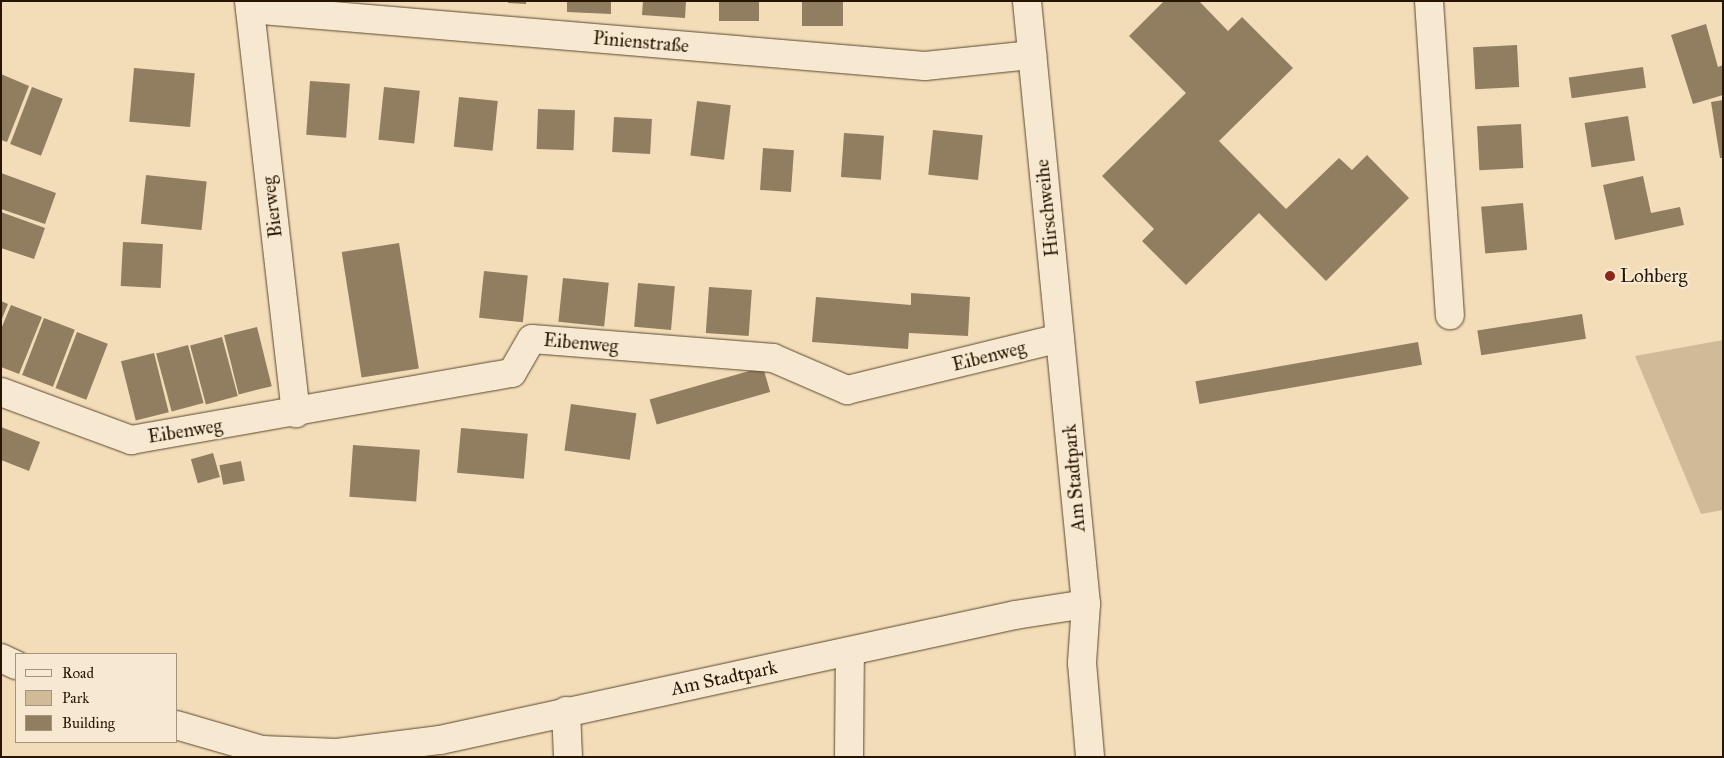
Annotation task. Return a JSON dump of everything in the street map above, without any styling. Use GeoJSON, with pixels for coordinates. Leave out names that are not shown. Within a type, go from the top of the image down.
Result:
{"type":"FeatureCollection","features":[{"type":"Feature","properties":{"kind":"street","name":"Hirschweihe"},"geometry":{"type":"LineString","coordinates":[[1027,1],[1067,414]]}},
{"type":"Feature","properties":{"kind":"street"},"geometry":{"type":"LineString","coordinates":[[1429,1],[1450,315]]}},
{"type":"Feature","properties":{"kind":"street","name":"Pinienstraße"},"geometry":{"type":"LineString","coordinates":[[250,5],[925,66],[1032,55]]}},
{"type":"Feature","properties":{"kind":"street","name":"Bierweg"},"geometry":{"type":"LineString","coordinates":[[250,5],[296,412]]}},
{"type":"Feature","properties":{"kind":"street","name":"Eibenweg"},"geometry":{"type":"LineString","coordinates":[[1,392],[131,440],[512,373],[532,339],[773,358],[847,390],[1060,338]]}},
{"type":"Feature","properties":{"kind":"street","name":"Am Stadtpark"},"geometry":{"type":"LineString","coordinates":[[178,726],[261,754],[337,753],[440,740],[566,711],[850,652],[1015,615],[1086,604],[1067,414]]}},
{"type":"Feature","properties":{"kind":"street"},"geometry":{"type":"LineString","coordinates":[[1086,604],[1082,663],[1090,757]]}},
{"type":"Feature","properties":{"kind":"street"},"geometry":{"type":"LineString","coordinates":[[849,757],[850,652]]}},
{"type":"Feature","properties":{"kind":"street"},"geometry":{"type":"LineString","coordinates":[[1,658],[15,665]]}},
{"type":"Feature","properties":{"kind":"street"},"geometry":{"type":"LineString","coordinates":[[566,711],[568,757]]}},
{"type":"Feature","properties":{"kind":"green space"},"geometry":{"type":"Polygon","coordinates":[[[1723,340],[1723,510],[1701,514],[1635,356],[1723,340]]]}},
{"type":"Feature","properties":{"kind":"building"},"geometry":{"type":"Polygon","coordinates":[[[508,1],[526,1],[526,4],[508,3],[508,1]]]}},
{"type":"Feature","properties":{"kind":"building"},"geometry":{"type":"Polygon","coordinates":[[[567,1],[611,1],[611,14],[567,12],[567,1]]]}},
{"type":"Feature","properties":{"kind":"building"},"geometry":{"type":"Polygon","coordinates":[[[643,1],[686,1],[685,18],[642,15],[643,1]]]}},
{"type":"Feature","properties":{"kind":"building"},"geometry":{"type":"Polygon","coordinates":[[[719,1],[759,1],[759,21],[719,21],[719,1]]]}},
{"type":"Feature","properties":{"kind":"building"},"geometry":{"type":"Polygon","coordinates":[[[802,1],[843,1],[843,26],[802,26],[802,1]]]}},
{"type":"Feature","properties":{"kind":"building"},"geometry":{"type":"Polygon","coordinates":[[[1164,1],[1199,1],[1228,31],[1242,17],[1293,68],[1219,141],[1286,209],[1339,158],[1352,170],[1367,155],[1409,198],[1326,281],[1259,213],[1186,285],[1142,241],[1154,229],[1102,176],[1186,93],[1129,36],[1164,1]]]}},
{"type":"Feature","properties":{"kind":"building"},"geometry":{"type":"Polygon","coordinates":[[[1706,24],[1718,67],[1723,65],[1723,95],[1693,104],[1671,35],[1706,24]]]}},
{"type":"Feature","properties":{"kind":"building"},"geometry":{"type":"Polygon","coordinates":[[[1517,45],[1519,87],[1475,89],[1473,47],[1517,45]]]}},
{"type":"Feature","properties":{"kind":"building"},"geometry":{"type":"Polygon","coordinates":[[[1643,67],[1646,88],[1572,98],[1569,77],[1643,67]]]}},
{"type":"Feature","properties":{"kind":"building"},"geometry":{"type":"Polygon","coordinates":[[[134,68],[195,73],[190,127],[129,122],[134,68]]]}},
{"type":"Feature","properties":{"kind":"building"},"geometry":{"type":"Polygon","coordinates":[[[1,74],[29,86],[7,142],[1,140],[1,74]]]}},
{"type":"Feature","properties":{"kind":"building"},"geometry":{"type":"Polygon","coordinates":[[[310,81],[350,84],[346,138],[306,135],[310,81]]]}},
{"type":"Feature","properties":{"kind":"building"},"geometry":{"type":"Polygon","coordinates":[[[32,87],[63,99],[41,156],[10,144],[32,87]]]}},
{"type":"Feature","properties":{"kind":"building"},"geometry":{"type":"Polygon","coordinates":[[[384,87],[420,91],[414,143],[378,140],[384,87]]]}},
{"type":"Feature","properties":{"kind":"building"},"geometry":{"type":"Polygon","coordinates":[[[459,97],[498,101],[493,151],[454,147],[459,97]]]}},
{"type":"Feature","properties":{"kind":"building"},"geometry":{"type":"Polygon","coordinates":[[[1723,100],[1723,158],[1720,158],[1711,102],[1723,100]]]}},
{"type":"Feature","properties":{"kind":"building"},"geometry":{"type":"Polygon","coordinates":[[[697,101],[731,105],[724,160],[690,156],[697,101]]]}},
{"type":"Feature","properties":{"kind":"building"},"geometry":{"type":"Polygon","coordinates":[[[538,109],[575,110],[574,150],[537,149],[538,109]]]}},
{"type":"Feature","properties":{"kind":"building"},"geometry":{"type":"Polygon","coordinates":[[[1628,116],[1635,160],[1592,167],[1585,123],[1628,116]]]}},
{"type":"Feature","properties":{"kind":"building"},"geometry":{"type":"Polygon","coordinates":[[[614,117],[652,119],[650,154],[612,152],[614,117]]]}},
{"type":"Feature","properties":{"kind":"building"},"geometry":{"type":"Polygon","coordinates":[[[1521,124],[1523,168],[1479,170],[1477,126],[1521,124]]]}},
{"type":"Feature","properties":{"kind":"building"},"geometry":{"type":"Polygon","coordinates":[[[933,130],[983,135],[978,180],[928,175],[933,130]]]}},
{"type":"Feature","properties":{"kind":"building"},"geometry":{"type":"Polygon","coordinates":[[[844,133],[884,136],[881,180],[841,177],[844,133]]]}},
{"type":"Feature","properties":{"kind":"building"},"geometry":{"type":"Polygon","coordinates":[[[763,148],[794,150],[791,192],[760,190],[763,148]]]}},
{"type":"Feature","properties":{"kind":"building"},"geometry":{"type":"Polygon","coordinates":[[[1,173],[56,193],[45,224],[1,209],[1,173]]]}},
{"type":"Feature","properties":{"kind":"building"},"geometry":{"type":"Polygon","coordinates":[[[146,175],[207,181],[202,230],[141,224],[146,175]]]}},
{"type":"Feature","properties":{"kind":"building"},"geometry":{"type":"Polygon","coordinates":[[[1643,176],[1651,213],[1680,207],[1684,225],[1615,240],[1603,185],[1643,176]]]}},
{"type":"Feature","properties":{"kind":"building"},"geometry":{"type":"Polygon","coordinates":[[[1523,203],[1527,250],[1485,253],[1481,207],[1523,203]]]}},
{"type":"Feature","properties":{"kind":"building"},"geometry":{"type":"Polygon","coordinates":[[[1,212],[45,228],[34,259],[1,248],[1,212]]]}},
{"type":"Feature","properties":{"kind":"building"},"geometry":{"type":"Polygon","coordinates":[[[123,242],[163,244],[161,288],[121,286],[123,242]]]}},
{"type":"Feature","properties":{"kind":"building"},"geometry":{"type":"Polygon","coordinates":[[[399,243],[419,368],[362,378],[342,252],[399,243]]]}},
{"type":"Feature","properties":{"kind":"building"},"geometry":{"type":"Polygon","coordinates":[[[484,271],[528,276],[523,322],[479,318],[484,271]]]}},
{"type":"Feature","properties":{"kind":"building"},"geometry":{"type":"Polygon","coordinates":[[[563,278],[609,283],[604,327],[558,322],[563,278]]]}},
{"type":"Feature","properties":{"kind":"building"},"geometry":{"type":"Polygon","coordinates":[[[638,283],[675,286],[671,330],[634,327],[638,283]]]}},
{"type":"Feature","properties":{"kind":"building"},"geometry":{"type":"Polygon","coordinates":[[[709,287],[752,290],[749,336],[706,333],[709,287]]]}},
{"type":"Feature","properties":{"kind":"building"},"geometry":{"type":"Polygon","coordinates":[[[911,293],[970,297],[968,336],[909,333],[908,349],[812,342],[816,297],[911,305],[911,293]]]}},
{"type":"Feature","properties":{"kind":"building"},"geometry":{"type":"Polygon","coordinates":[[[1,301],[8,304],[1,321],[1,301]]]}},
{"type":"Feature","properties":{"kind":"building"},"geometry":{"type":"Polygon","coordinates":[[[11,305],[42,317],[19,374],[1,367],[1,329],[11,305]]]}},
{"type":"Feature","properties":{"kind":"building"},"geometry":{"type":"Polygon","coordinates":[[[1582,314],[1586,339],[1481,355],[1477,331],[1582,314]]]}},
{"type":"Feature","properties":{"kind":"building"},"geometry":{"type":"Polygon","coordinates":[[[44,318],[75,330],[53,387],[22,375],[44,318]]]}},
{"type":"Feature","properties":{"kind":"building"},"geometry":{"type":"Polygon","coordinates":[[[257,327],[272,386],[239,394],[224,335],[257,327]]]}},
{"type":"Feature","properties":{"kind":"building"},"geometry":{"type":"Polygon","coordinates":[[[77,332],[108,344],[86,400],[55,388],[77,332]]]}},
{"type":"Feature","properties":{"kind":"building"},"geometry":{"type":"Polygon","coordinates":[[[222,337],[238,396],[206,404],[190,346],[222,337]]]}},
{"type":"Feature","properties":{"kind":"building"},"geometry":{"type":"Polygon","coordinates":[[[1418,342],[1422,365],[1199,404],[1195,381],[1418,342]]]}},
{"type":"Feature","properties":{"kind":"building"},"geometry":{"type":"Polygon","coordinates":[[[188,345],[204,403],[172,411],[156,354],[188,345]]]}},
{"type":"Feature","properties":{"kind":"building"},"geometry":{"type":"Polygon","coordinates":[[[154,353],[169,412],[136,420],[121,361],[154,353]]]}},
{"type":"Feature","properties":{"kind":"building"},"geometry":{"type":"Polygon","coordinates":[[[763,367],[770,392],[657,425],[650,400],[763,367]]]}},
{"type":"Feature","properties":{"kind":"building"},"geometry":{"type":"Polygon","coordinates":[[[571,404],[636,413],[630,460],[564,451],[571,404]]]}},
{"type":"Feature","properties":{"kind":"building"},"geometry":{"type":"Polygon","coordinates":[[[1,427],[40,442],[29,471],[1,460],[1,427]]]}},
{"type":"Feature","properties":{"kind":"building"},"geometry":{"type":"Polygon","coordinates":[[[461,428],[528,434],[524,479],[457,473],[461,428]]]}},
{"type":"Feature","properties":{"kind":"building"},"geometry":{"type":"Polygon","coordinates":[[[353,445],[420,450],[416,502],[349,497],[353,445]]]}},
{"type":"Feature","properties":{"kind":"building"},"geometry":{"type":"Polygon","coordinates":[[[213,453],[220,477],[198,483],[191,459],[213,453]]]}},
{"type":"Feature","properties":{"kind":"building"},"geometry":{"type":"Polygon","coordinates":[[[241,461],[245,481],[223,485],[219,465],[241,461]]]}},
{"type":"Feature","properties":{"kind":"place","name":"Lohberg"},"geometry":{"type":"Point","coordinates":[1610,276]}}]}
